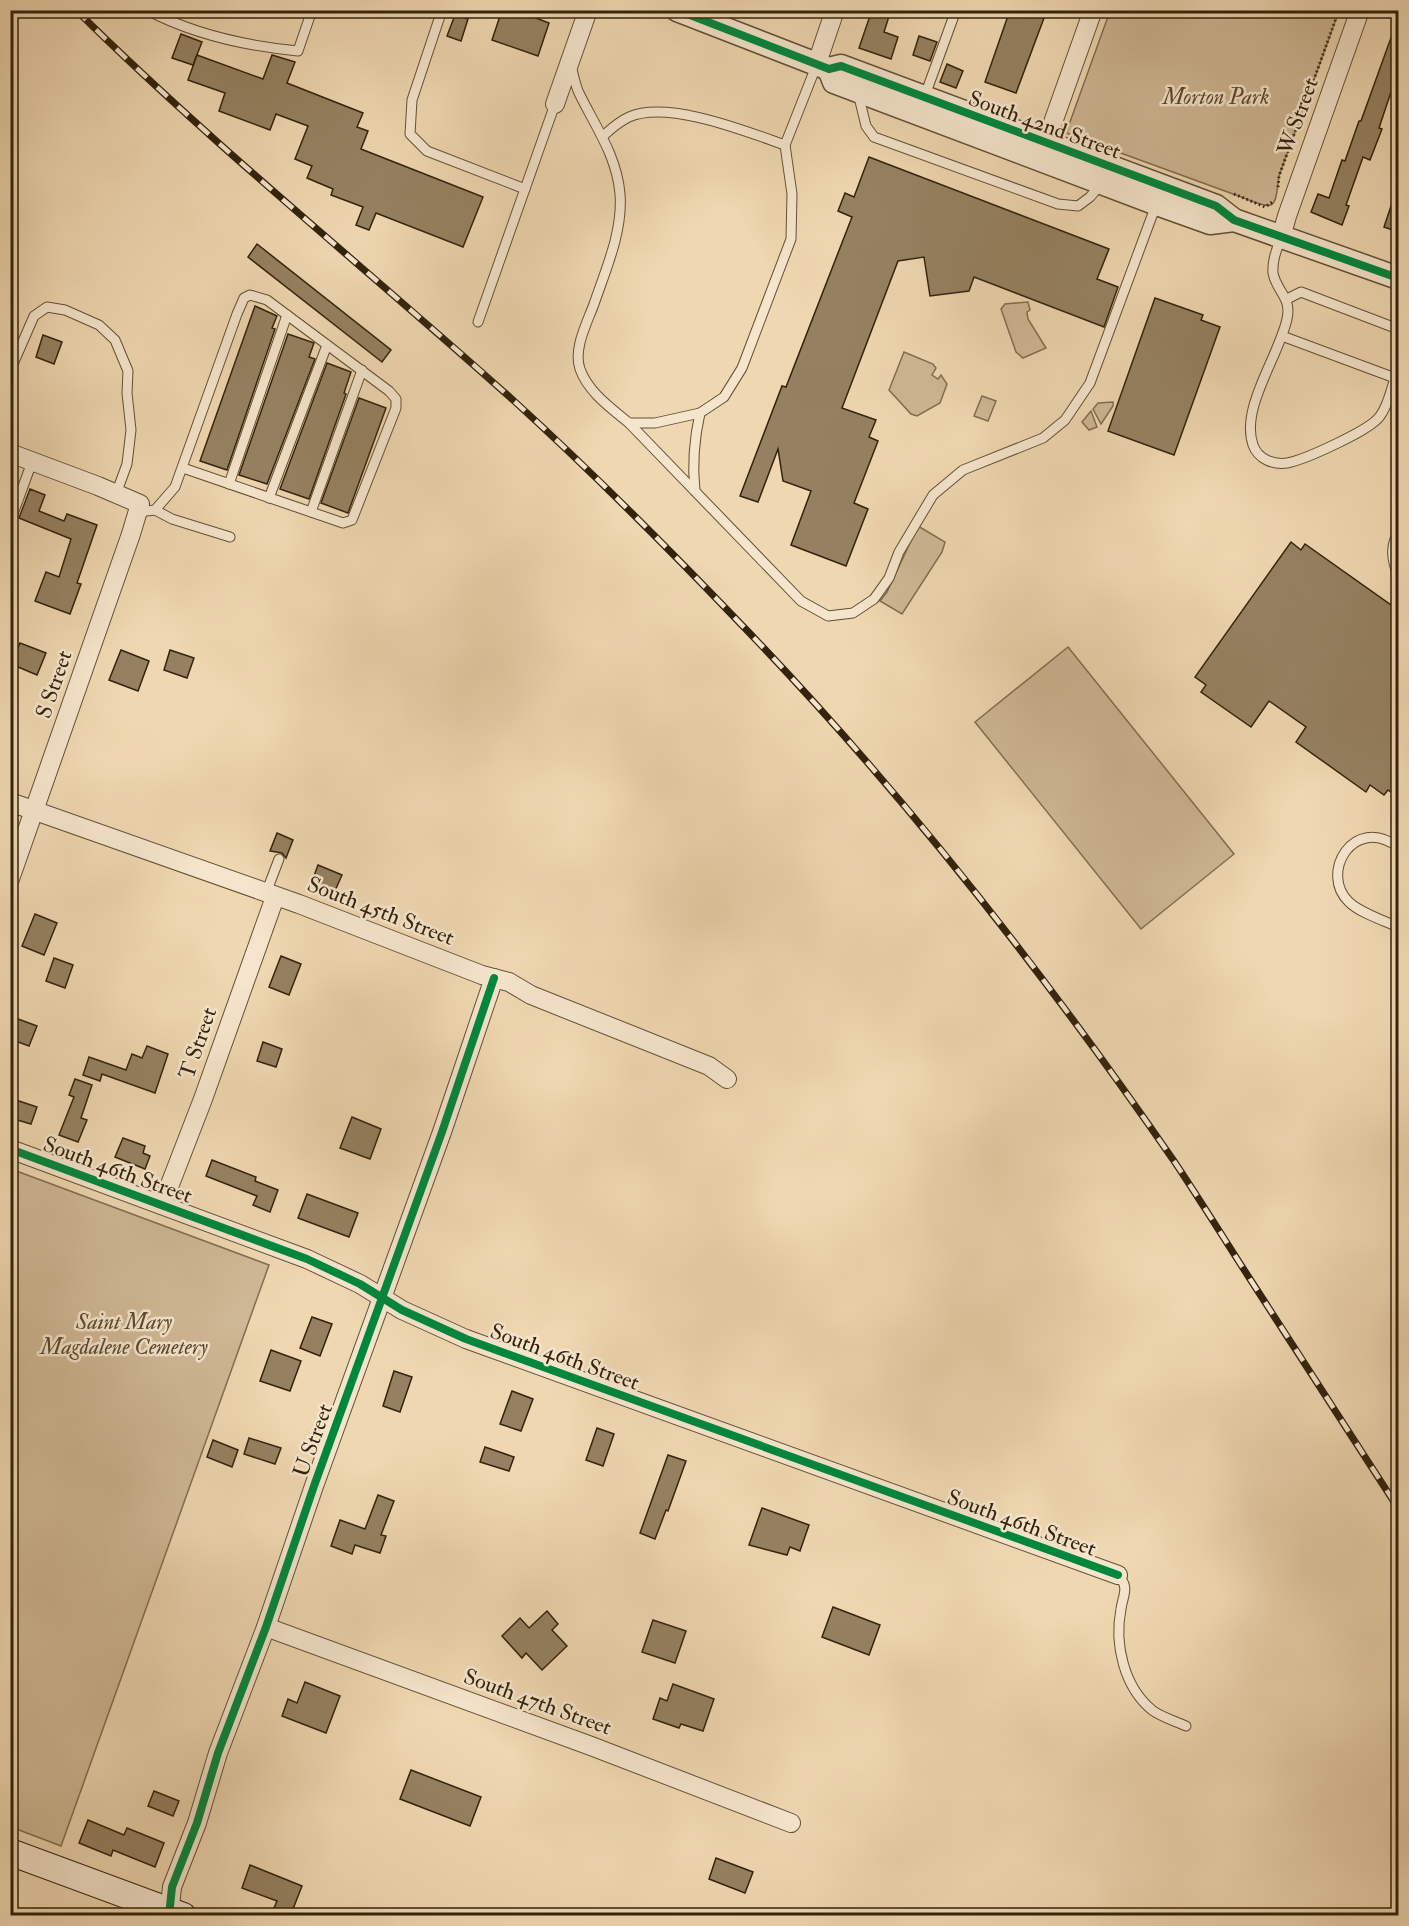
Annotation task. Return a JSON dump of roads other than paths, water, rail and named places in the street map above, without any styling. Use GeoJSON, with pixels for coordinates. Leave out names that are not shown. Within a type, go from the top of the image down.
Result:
{"type":"FeatureCollection","features":[{"type":"Feature","properties":{"kind":"main road"},"geometry":{"type":"LineString","coordinates":[[10,1852],[174,1914]]}},
{"type":"Feature","properties":{"kind":"street"},"geometry":{"type":"LineString","coordinates":[[555,104],[588,10]]}},
{"type":"Feature","properties":{"kind":"street","name":"South 42nd Street"},"geometry":{"type":"LineString","coordinates":[[677,10],[711,17],[823,66],[841,66],[921,106],[1160,195],[1210,223],[1234,220],[1398,277]]}},
{"type":"Feature","properties":{"kind":"street"},"geometry":{"type":"LineString","coordinates":[[823,66],[835,10]]}},
{"type":"Feature","properties":{"kind":"street"},"geometry":{"type":"LineString","coordinates":[[1043,152],[1093,10]]}},
{"type":"Feature","properties":{"kind":"street","name":"W Street"},"geometry":{"type":"LineString","coordinates":[[1281,237],[1360,10]]}},
{"type":"Feature","properties":{"kind":"street","name":"South 42nd Street"},"geometry":{"type":"LineString","coordinates":[[823,66],[834,82],[857,91],[921,106]]}},
{"type":"Feature","properties":{"kind":"street","name":"South 42nd Street"},"geometry":{"type":"LineString","coordinates":[[1043,152],[1101,183],[1160,195]]}},
{"type":"Feature","properties":{"kind":"street"},"geometry":{"type":"LineString","coordinates":[[10,453],[98,486],[144,509]]}},
{"type":"Feature","properties":{"kind":"street","name":"S Street"},"geometry":{"type":"LineString","coordinates":[[10,879],[144,509]]}},
{"type":"Feature","properties":{"kind":"street","name":"South 45th Street"},"geometry":{"type":"LineString","coordinates":[[10,802],[509,982],[531,995],[709,1066],[728,1079]]}},
{"type":"Feature","properties":{"kind":"street","name":"T Street"},"geometry":{"type":"LineString","coordinates":[[162,1205],[203,1099],[271,895]]}},
{"type":"Feature","properties":{"kind":"street","name":"U Street"},"geometry":{"type":"LineString","coordinates":[[174,1914],[172,1887],[197,1823],[218,1753],[266,1627],[442,1132],[494,978]]}},
{"type":"Feature","properties":{"kind":"street","name":"South 46th Street"},"geometry":{"type":"LineString","coordinates":[[10,1149],[307,1259],[360,1284],[402,1310],[477,1343],[1118,1575]]}},
{"type":"Feature","properties":{"kind":"street","name":"South 47th Street"},"geometry":{"type":"LineString","coordinates":[[266,1627],[591,1746],[791,1823]]}},
{"type":"Feature","properties":{"kind":"lane"},"geometry":{"type":"LineString","coordinates":[[147,10],[164,19],[231,40],[260,47],[298,51],[312,10]]}},
{"type":"Feature","properties":{"kind":"lane"},"geometry":{"type":"LineString","coordinates":[[441,10],[412,100],[410,134],[428,151],[525,189]]}},
{"type":"Feature","properties":{"kind":"lane"},"geometry":{"type":"LineString","coordinates":[[921,106],[956,10]]}},
{"type":"Feature","properties":{"kind":"lane"},"geometry":{"type":"LineString","coordinates":[[570,62],[578,91],[603,136],[616,168],[620,194],[619,224],[608,264],[579,346],[579,368],[589,387],[628,423],[801,601],[828,616],[853,613],[874,599],[889,578],[898,552],[933,495],[963,470],[1043,438],[1065,420],[1090,383],[1160,195]]}},
{"type":"Feature","properties":{"kind":"lane"},"geometry":{"type":"LineString","coordinates":[[628,423],[655,423],[700,413],[724,397],[742,368],[791,239],[792,195],[785,145],[823,66]]}},
{"type":"Feature","properties":{"kind":"lane"},"geometry":{"type":"LineString","coordinates":[[10,70],[13,72],[10,79]]}},
{"type":"Feature","properties":{"kind":"lane"},"geometry":{"type":"LineString","coordinates":[[857,91],[866,126],[874,137],[1058,204],[1078,206],[1090,197],[1101,183]]}},
{"type":"Feature","properties":{"kind":"lane"},"geometry":{"type":"LineString","coordinates":[[478,322],[555,104]]}},
{"type":"Feature","properties":{"kind":"lane"},"geometry":{"type":"LineString","coordinates":[[603,136],[616,124],[631,116],[654,113],[685,114],[711,120],[785,145]]}},
{"type":"Feature","properties":{"kind":"lane"},"geometry":{"type":"LineString","coordinates":[[1281,237],[1273,261],[1273,275],[1287,299],[1288,316],[1255,404],[1251,422],[1254,447],[1263,458],[1279,464],[1293,461],[1357,434],[1371,425],[1380,417],[1397,374],[1282,336]]}},
{"type":"Feature","properties":{"kind":"lane"},"geometry":{"type":"LineString","coordinates":[[1287,299],[1301,292],[1398,329]]}},
{"type":"Feature","properties":{"kind":"lane"},"geometry":{"type":"LineString","coordinates":[[144,509],[175,487],[244,298],[250,295],[267,300],[362,370],[396,399],[396,408],[352,520],[343,523],[183,468]]}},
{"type":"Feature","properties":{"kind":"lane"},"geometry":{"type":"LineString","coordinates":[[10,371],[34,316],[47,307],[65,310],[99,325],[115,340],[128,371],[127,393],[131,430],[127,464],[116,494]]}},
{"type":"Feature","properties":{"kind":"lane"},"geometry":{"type":"LineString","coordinates":[[229,484],[287,315]]}},
{"type":"Feature","properties":{"kind":"lane"},"geometry":{"type":"LineString","coordinates":[[269,498],[327,345]]}},
{"type":"Feature","properties":{"kind":"lane"},"geometry":{"type":"LineString","coordinates":[[311,512],[362,370]]}},
{"type":"Feature","properties":{"kind":"lane"},"geometry":{"type":"LineString","coordinates":[[695,491],[692,465],[700,413]]}},
{"type":"Feature","properties":{"kind":"lane"},"geometry":{"type":"LineString","coordinates":[[10,522],[32,462]]}},
{"type":"Feature","properties":{"kind":"lane"},"geometry":{"type":"LineString","coordinates":[[144,509],[230,537]]}},
{"type":"Feature","properties":{"kind":"lane"},"geometry":{"type":"LineString","coordinates":[[1398,533],[1393,550],[1393,562],[1398,575]]}},
{"type":"Feature","properties":{"kind":"lane"},"geometry":{"type":"LineString","coordinates":[[1398,847],[1376,837],[1365,837],[1355,841],[1343,856],[1338,876],[1344,897],[1350,904],[1398,927]]}},
{"type":"Feature","properties":{"kind":"lane"},"geometry":{"type":"LineString","coordinates":[[271,895],[279,859]]}},
{"type":"Feature","properties":{"kind":"lane"},"geometry":{"type":"LineString","coordinates":[[1118,1575],[1126,1588],[1119,1624],[1128,1679],[1135,1693],[1154,1712],[1186,1726]]}},
{"type":"Feature","properties":{"kind":"railway"},"geometry":{"type":"LineString","coordinates":[[76,10],[292,208],[513,400],[570,453],[709,591],[854,747],[966,881],[1073,1019],[1124,1090],[1184,1176],[1398,1508]]}},
{"type":"Feature","properties":{"kind":"park label","name":"Morton Park"},"geometry":{"type":"Point","coordinates":[1216,96]}},
{"type":"Feature","properties":{"kind":"park label","name":"Saint Mary Magdalene Cemetery"},"geometry":{"type":"Point","coordinates":[124,1334]}}]}
